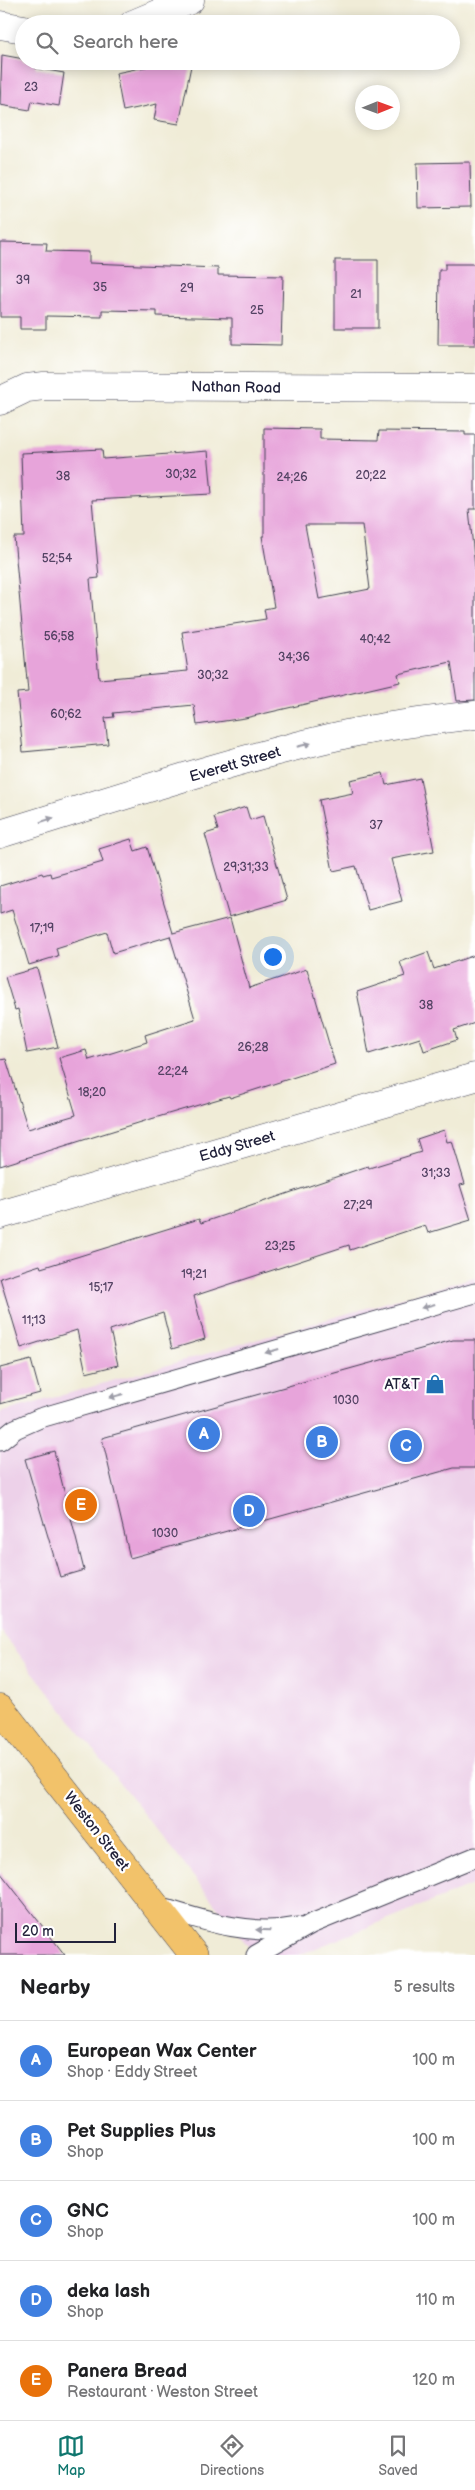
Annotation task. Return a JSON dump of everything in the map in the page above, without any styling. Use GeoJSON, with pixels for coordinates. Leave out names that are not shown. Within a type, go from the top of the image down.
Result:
{"type":"FeatureCollection","features":[{"type":"Feature","properties":{"kind":"main road","name":"Weston Street"},"geometry":{"type":"LineString","coordinates":[[0,1708],[194,1955]]}},
{"type":"Feature","properties":{"kind":"street"},"geometry":{"type":"LineString","coordinates":[[154,15],[190,0]]}},
{"type":"Feature","properties":{"kind":"street"},"geometry":{"type":"LineString","coordinates":[[0,25],[15,28]]}},
{"type":"Feature","properties":{"kind":"street","name":"Nathan Road"},"geometry":{"type":"LineString","coordinates":[[0,401],[27,388],[44,386],[475,388]]}},
{"type":"Feature","properties":{"kind":"street","name":"Everett Street"},"geometry":{"type":"LineString","coordinates":[[0,834],[203,773],[348,734],[412,722],[475,715]]}},
{"type":"Feature","properties":{"kind":"street","name":"Eddy Street"},"geometry":{"type":"LineString","coordinates":[[0,1216],[475,1078]]}},
{"type":"Feature","properties":{"kind":"lane"},"geometry":{"type":"LineString","coordinates":[[0,1441],[15,1429],[40,1418],[475,1293]]}},
{"type":"Feature","properties":{"kind":"lane"},"geometry":{"type":"LineString","coordinates":[[256,1955],[311,1924],[475,1857]]}},
{"type":"Feature","properties":{"kind":"lane"},"geometry":{"type":"LineString","coordinates":[[155,1906],[220,1925],[252,1930],[286,1929],[311,1924]]}},
{"type":"Feature","properties":{"kind":"shaded area"},"geometry":{"type":"Polygon","coordinates":[[[475,1277],[475,1884],[299,1955],[255,1955],[0,1630],[0,1413],[475,1277]]]}},
{"type":"Feature","properties":{"kind":"building"},"geometry":{"type":"Polygon","coordinates":[[[2,55],[15,57],[15,70],[47,70],[64,73],[59,106],[32,101],[30,110],[0,105],[2,55]]]}},
{"type":"Feature","properties":{"kind":"building"},"geometry":{"type":"Polygon","coordinates":[[[130,70],[190,70],[179,124],[154,120],[157,104],[123,111],[116,73],[130,70]]]}},
{"type":"Feature","properties":{"kind":"building"},"geometry":{"type":"Polygon","coordinates":[[[470,162],[471,207],[418,208],[417,163],[470,162]]]}},
{"type":"Feature","properties":{"kind":"building"},"geometry":{"type":"Polygon","coordinates":[[[0,242],[47,243],[46,251],[89,252],[89,263],[218,268],[218,275],[283,276],[281,345],[232,344],[232,318],[157,316],[157,311],[102,310],[102,317],[46,316],[46,329],[20,329],[20,317],[0,317],[0,242]]]}},
{"type":"Feature","properties":{"kind":"building"},"geometry":{"type":"Polygon","coordinates":[[[335,260],[378,260],[378,328],[335,328],[335,260]]]}},
{"type":"Feature","properties":{"kind":"building"},"geometry":{"type":"Polygon","coordinates":[[[445,264],[475,264],[475,345],[438,345],[439,270],[445,270],[445,264]]]}},
{"type":"Feature","properties":{"kind":"building"},"geometry":{"type":"Polygon","coordinates":[[[264,428],[320,429],[320,439],[378,440],[379,431],[465,432],[465,435],[475,435],[475,509],[469,509],[475,567],[475,700],[457,701],[451,662],[398,674],[400,682],[245,718],[197,725],[194,705],[113,713],[114,717],[105,718],[108,744],[23,752],[17,693],[28,692],[14,537],[24,537],[21,453],[102,449],[103,459],[208,451],[212,494],[92,500],[99,578],[90,579],[99,679],[188,671],[182,632],[266,619],[264,609],[274,607],[262,536],[264,536],[264,428]],[[305,525],[319,599],[370,589],[362,525],[305,525]]]}},
{"type":"Feature","properties":{"kind":"building"},"geometry":{"type":"Polygon","coordinates":[[[383,773],[386,785],[420,778],[434,851],[391,859],[402,901],[368,910],[356,866],[333,871],[319,800],[353,793],[350,780],[383,773]]]}},
{"type":"Feature","properties":{"kind":"building"},"geometry":{"type":"Polygon","coordinates":[[[246,807],[250,820],[263,816],[287,900],[229,917],[205,834],[218,830],[214,817],[246,807]]]}},
{"type":"Feature","properties":{"kind":"building"},"geometry":{"type":"Polygon","coordinates":[[[131,839],[135,851],[147,847],[173,933],[230,918],[249,988],[307,969],[335,1064],[230,1098],[229,1096],[151,1119],[0,1166],[0,1060],[6,1059],[28,1129],[76,1115],[59,1058],[86,1050],[89,1060],[147,1042],[145,1035],[195,1019],[170,936],[113,953],[107,932],[56,948],[58,956],[29,965],[12,910],[0,914],[0,886],[42,873],[43,875],[50,873],[51,877],[103,862],[99,849],[131,839]]]}},
{"type":"Feature","properties":{"kind":"building"},"geometry":{"type":"Polygon","coordinates":[[[428,952],[434,969],[475,955],[475,1023],[454,1030],[457,1040],[424,1051],[420,1038],[369,1054],[357,992],[405,976],[400,962],[428,952]]]}},
{"type":"Feature","properties":{"kind":"building"},"geometry":{"type":"Polygon","coordinates":[[[37,968],[58,1047],[27,1053],[18,1009],[15,1010],[5,977],[37,968]]]}},
{"type":"Feature","properties":{"kind":"building"},"geometry":{"type":"Polygon","coordinates":[[[444,1130],[447,1142],[452,1141],[465,1184],[460,1185],[471,1220],[428,1233],[425,1225],[350,1250],[349,1245],[194,1296],[205,1339],[172,1349],[163,1313],[110,1330],[118,1365],[86,1373],[77,1330],[21,1348],[0,1278],[40,1265],[41,1268],[199,1219],[201,1223],[368,1166],[369,1168],[421,1152],[417,1139],[444,1130]]]}},
{"type":"Feature","properties":{"kind":"building"},"geometry":{"type":"Polygon","coordinates":[[[453,1340],[475,1340],[475,1468],[454,1468],[130,1558],[102,1438],[453,1340]]]}},
{"type":"Feature","properties":{"kind":"building"},"geometry":{"type":"Polygon","coordinates":[[[31,1360],[40,1393],[0,1404],[0,1368],[31,1360]]]}},
{"type":"Feature","properties":{"kind":"building"},"geometry":{"type":"Polygon","coordinates":[[[54,1451],[84,1570],[60,1577],[25,1459],[54,1451]]]}},
{"type":"Feature","properties":{"kind":"building"},"geometry":{"type":"Polygon","coordinates":[[[0,1872],[65,1955],[0,1955],[0,1872]]]}},
{"type":"Feature","properties":{"kind":"place","name":"AT&T"},"geometry":{"type":"Point","coordinates":[435,1384]}},
{"type":"Feature","properties":{"kind":"place","name":"European Wax Center"},"geometry":{"type":"Point","coordinates":[204,1434]}},
{"type":"Feature","properties":{"kind":"place","name":"Pet Supplies Plus"},"geometry":{"type":"Point","coordinates":[322,1442]}},
{"type":"Feature","properties":{"kind":"place","name":"GNC"},"geometry":{"type":"Point","coordinates":[406,1446]}},
{"type":"Feature","properties":{"kind":"place","name":"Panera Bread"},"geometry":{"type":"Point","coordinates":[81,1505]}},
{"type":"Feature","properties":{"kind":"place","name":"deka lash"},"geometry":{"type":"Point","coordinates":[249,1511]}}]}
